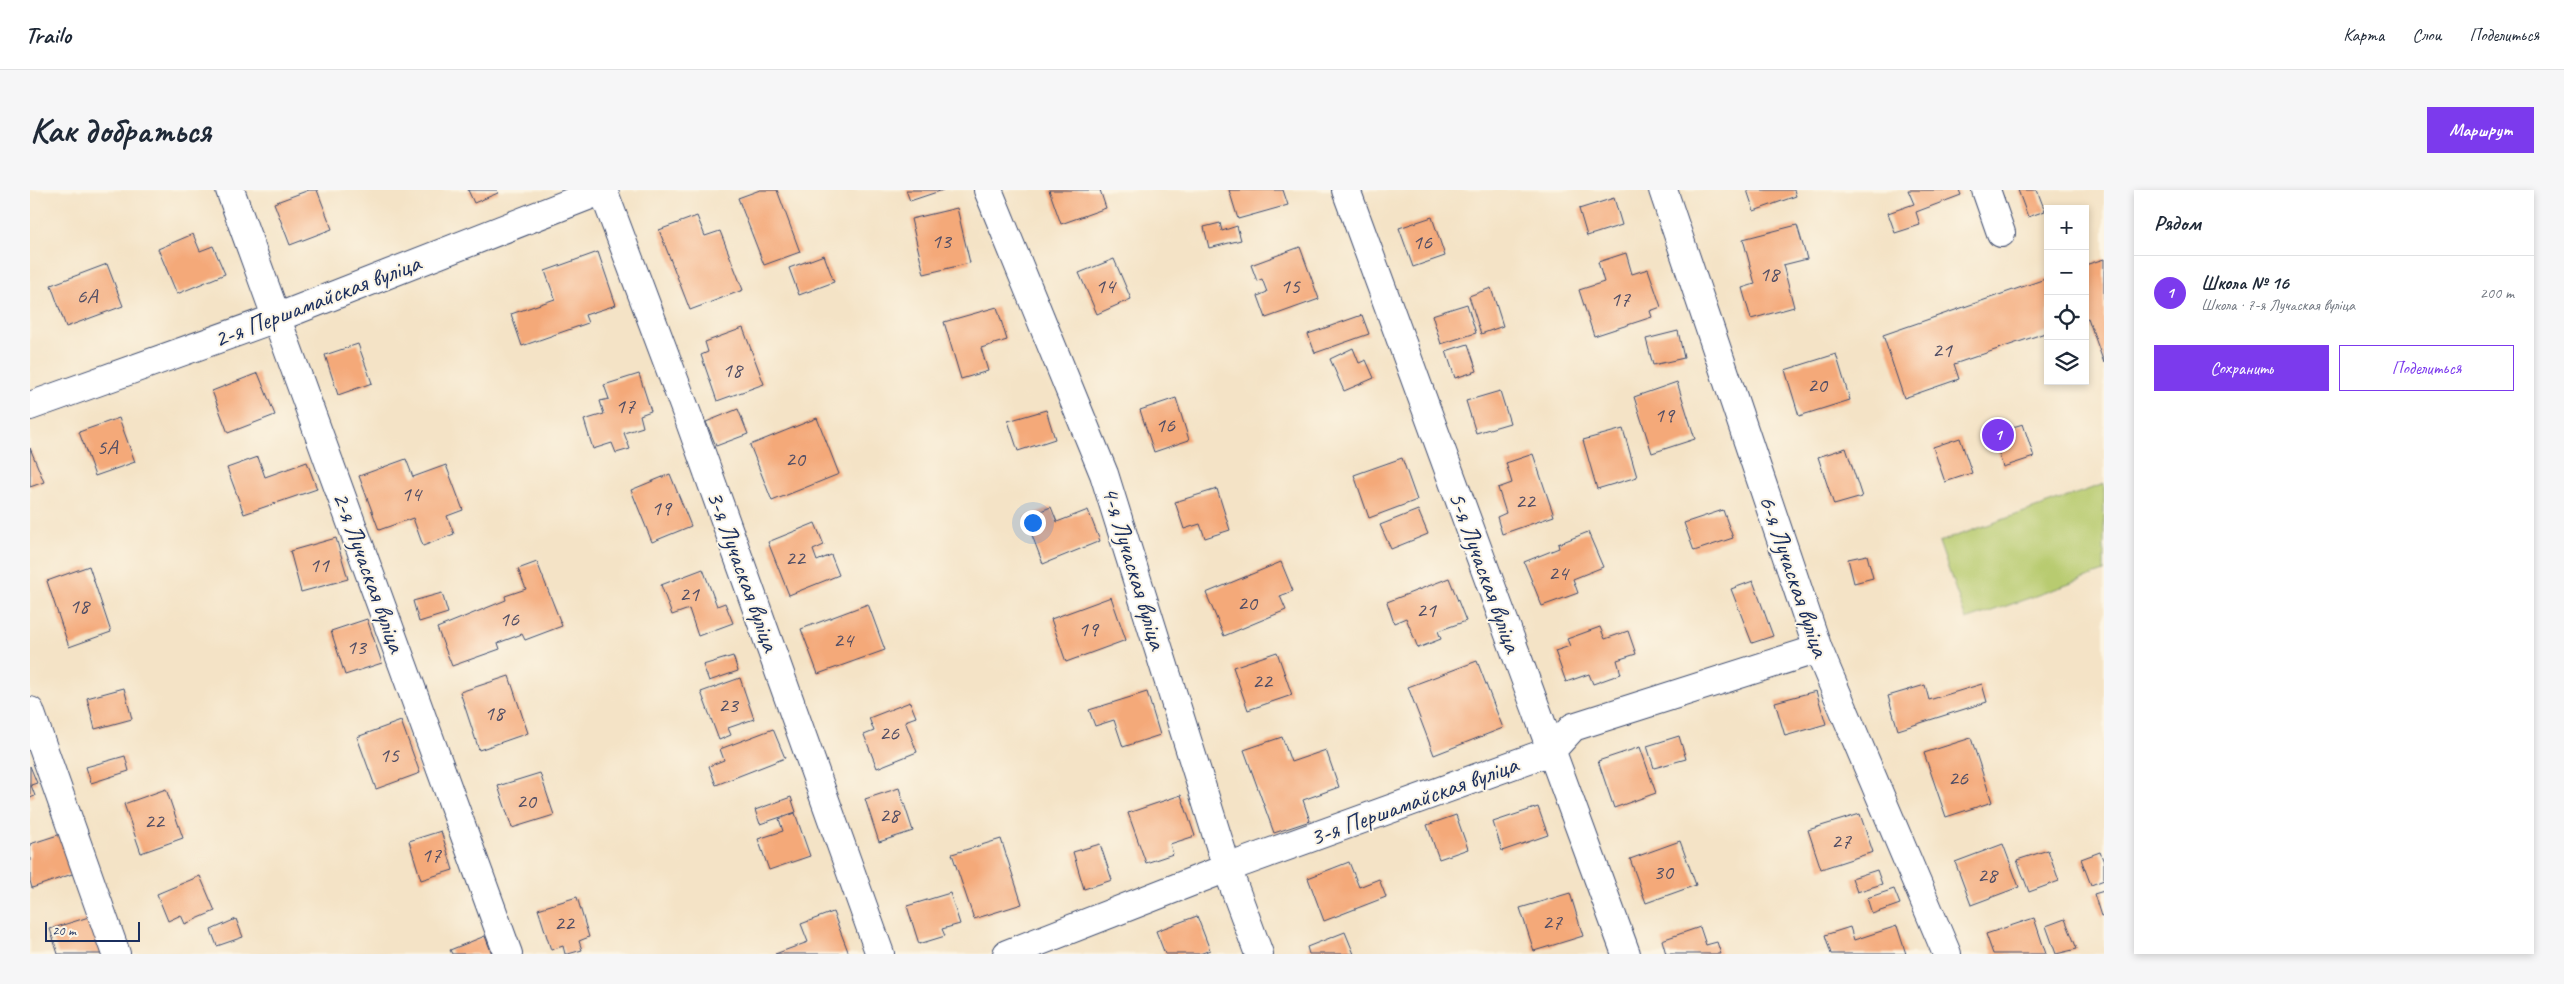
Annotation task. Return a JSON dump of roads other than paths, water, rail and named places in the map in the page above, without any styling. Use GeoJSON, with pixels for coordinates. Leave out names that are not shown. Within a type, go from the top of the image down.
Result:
{"type":"FeatureCollection","features":[{"type":"Feature","properties":{"kind":"street","name":"2-я Лучаская вуліца"},"geometry":{"type":"LineString","coordinates":[[230,190],[508,954]]}},
{"type":"Feature","properties":{"kind":"street","name":"2-я Першамайская вуліца"},"geometry":{"type":"LineString","coordinates":[[30,406],[276,318],[603,190]]}},
{"type":"Feature","properties":{"kind":"street","name":"3-я Лучаская вуліца"},"geometry":{"type":"LineString","coordinates":[[603,190],[690,422],[880,954]]}},
{"type":"Feature","properties":{"kind":"street","name":"4-я Лучаская вуліца"},"geometry":{"type":"LineString","coordinates":[[988,190],[1104,474],[1227,868],[1259,954]]}},
{"type":"Feature","properties":{"kind":"street","name":"5-я Лучаская вуліца"},"geometry":{"type":"LineString","coordinates":[[1346,190],[1626,954]]}},
{"type":"Feature","properties":{"kind":"street","name":"6-я Лучаская вуліца"},"geometry":{"type":"LineString","coordinates":[[1663,190],[1818,649],[1947,954]]}},
{"type":"Feature","properties":{"kind":"street"},"geometry":{"type":"LineString","coordinates":[[1986,190],[2001,233]]}},
{"type":"Feature","properties":{"kind":"street","name":"3-я Першамайская вуліца"},"geometry":{"type":"LineString","coordinates":[[1007,954],[1227,868],[1551,751],[1573,727],[1818,649]]}},
{"type":"Feature","properties":{"kind":"street"},"geometry":{"type":"LineString","coordinates":[[30,711],[116,954]]}},
{"type":"Feature","properties":{"kind":"place","name":"Школа № 16"},"geometry":{"type":"Point","coordinates":[1998,435]}}]}
